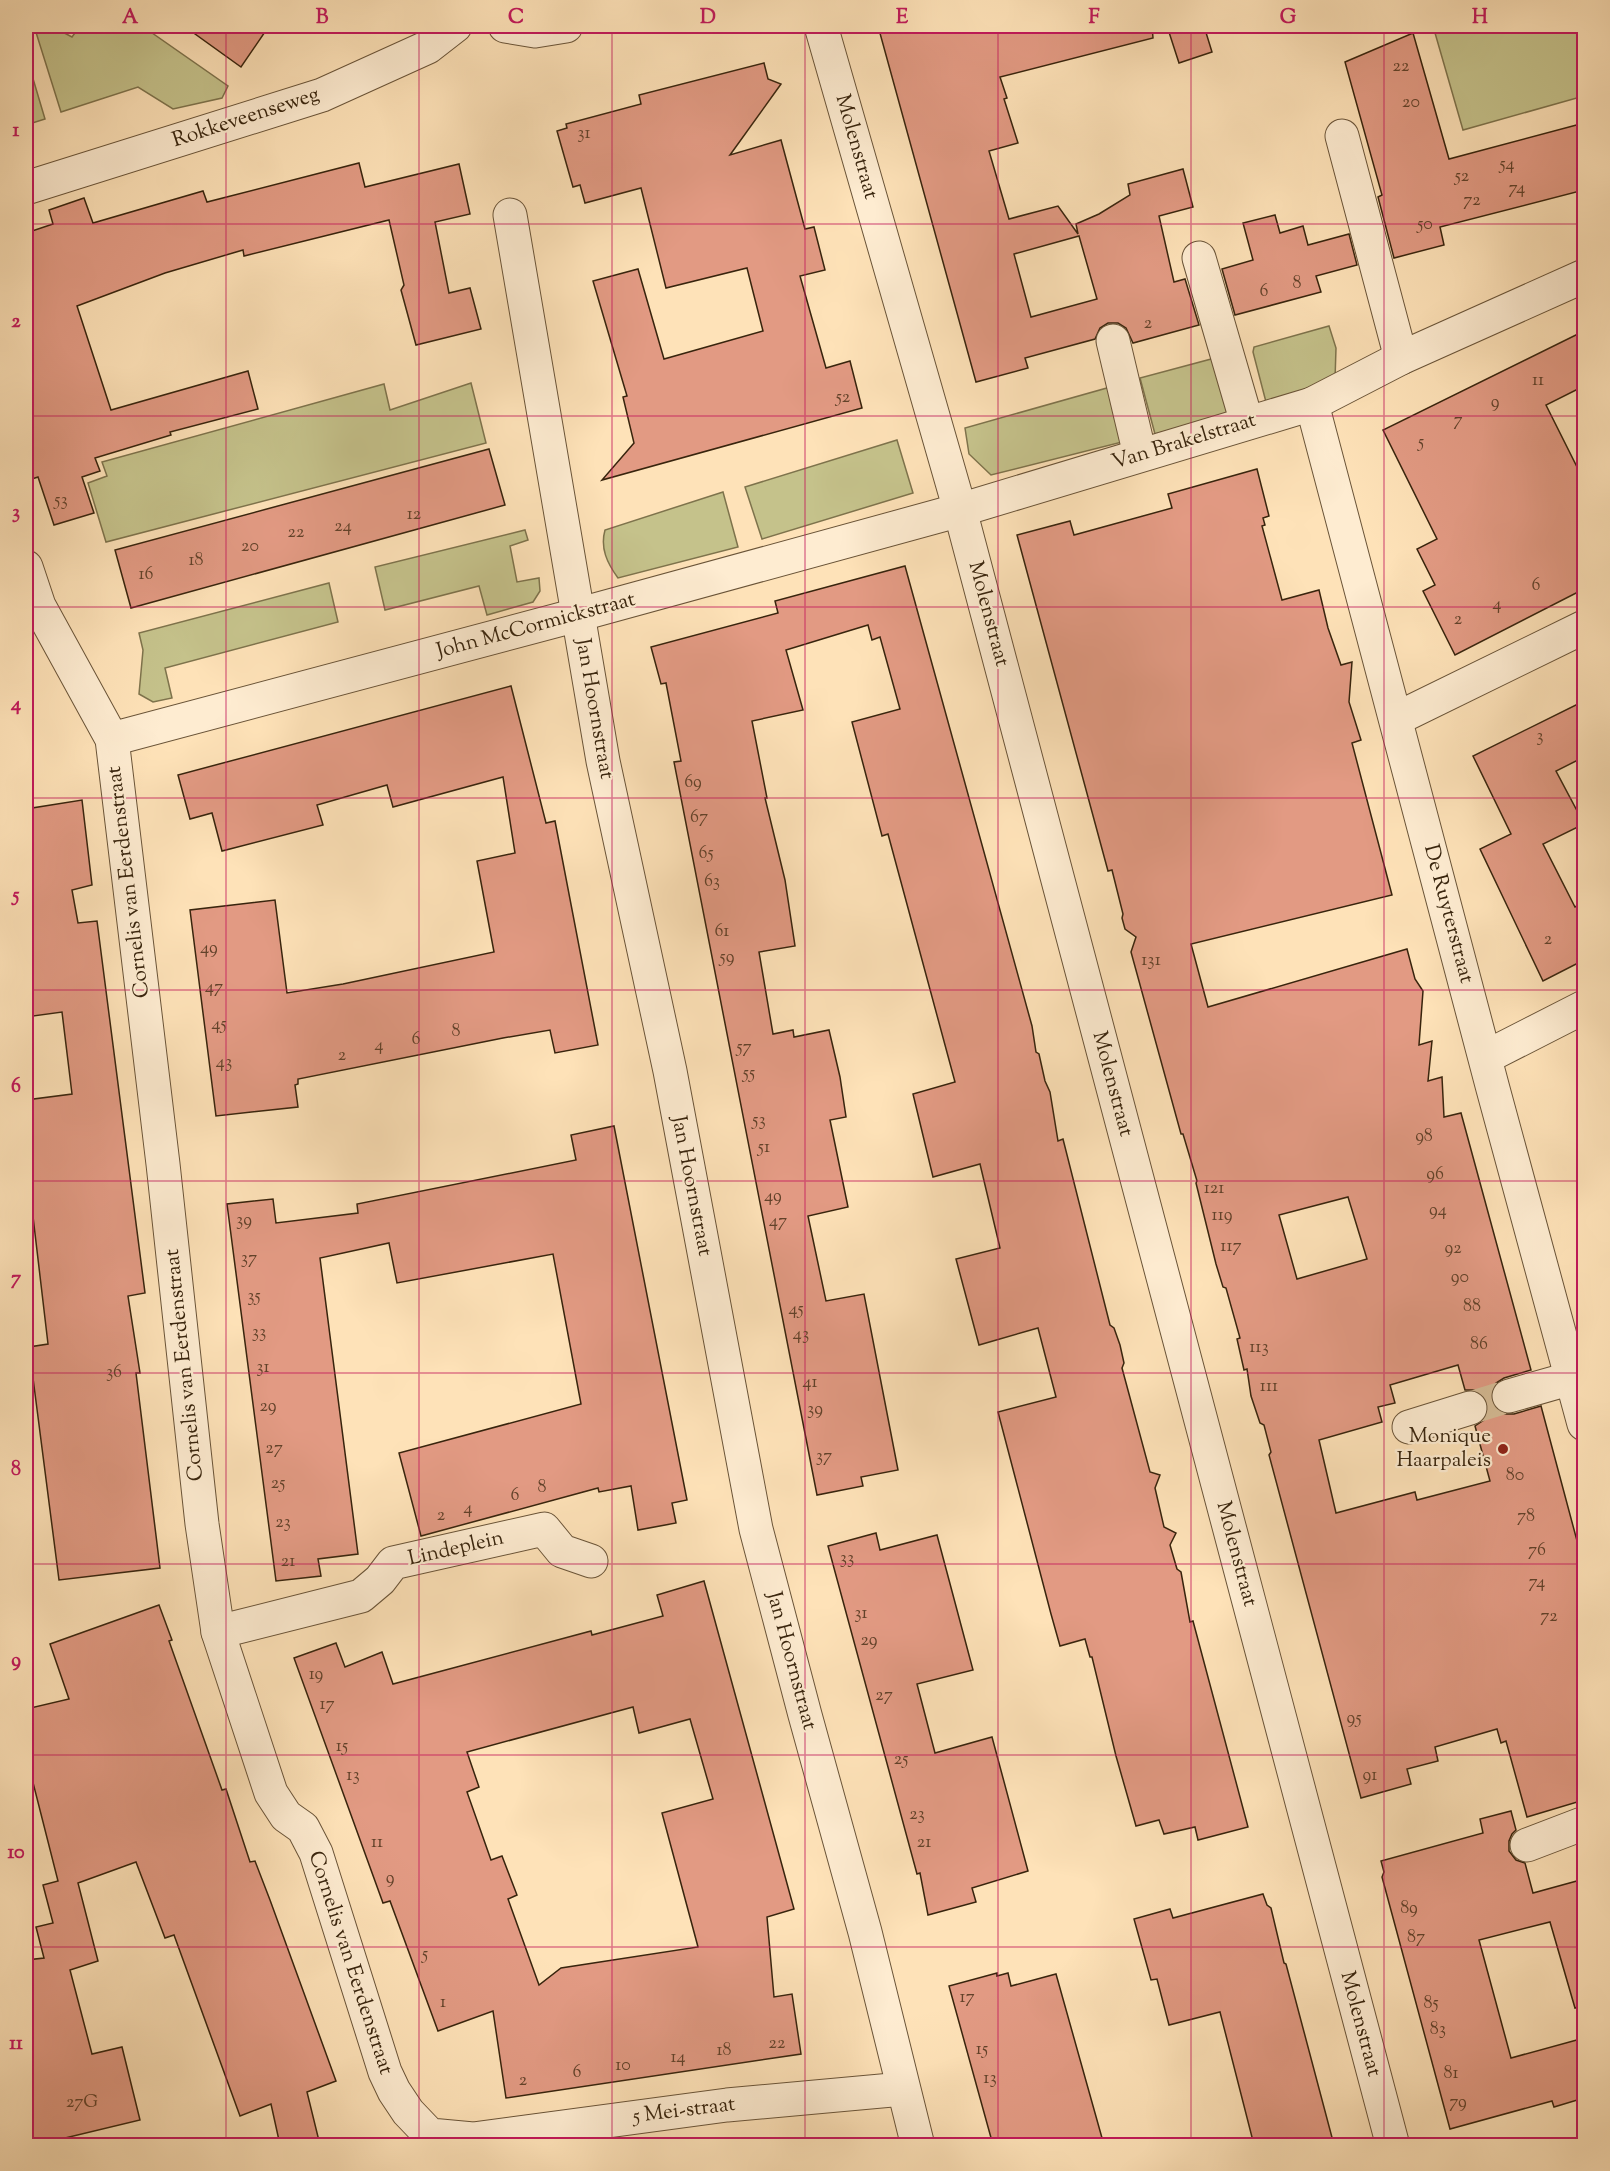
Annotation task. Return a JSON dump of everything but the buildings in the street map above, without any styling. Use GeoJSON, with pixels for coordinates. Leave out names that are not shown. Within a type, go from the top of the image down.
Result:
{"type":"FeatureCollection","features":[{"type":"Feature","properties":{"kind":"street","name":"Rokkeveenseweg"},"geometry":{"type":"LineString","coordinates":[[26,188],[322,95],[428,47],[455,26]]}},
{"type":"Feature","properties":{"kind":"street"},"geometry":{"type":"LineString","coordinates":[[505,26],[535,32],[566,26]]}},
{"type":"Feature","properties":{"kind":"street","name":"Molenstraat"},"geometry":{"type":"LineString","coordinates":[[821,26],[960,510],[1393,2145]]}},
{"type":"Feature","properties":{"kind":"street"},"geometry":{"type":"LineString","coordinates":[[1342,136],[1401,358]]}},
{"type":"Feature","properties":{"kind":"street","name":"Jan Hoornstraat"},"geometry":{"type":"LineString","coordinates":[[510,215],[603,761],[670,1071],[756,1529],[865,1932],[918,2145]]}},
{"type":"Feature","properties":{"kind":"street"},"geometry":{"type":"LineString","coordinates":[[1200,258],[1247,423]]}},
{"type":"Feature","properties":{"kind":"street","name":"Van Brakelstraat"},"geometry":{"type":"LineString","coordinates":[[960,510],[1312,404],[1401,358],[1584,276]]}},
{"type":"Feature","properties":{"kind":"street"},"geometry":{"type":"LineString","coordinates":[[1113,341],[1140,455]]}},
{"type":"Feature","properties":{"kind":"street","name":"De Ruyterstraat"},"geometry":{"type":"LineString","coordinates":[[1312,404],[1486,1057],[1578,1375],[1584,1424]]}},
{"type":"Feature","properties":{"kind":"street","name":"John McCormickstraat"},"geometry":{"type":"LineString","coordinates":[[112,740],[960,510]]}},
{"type":"Feature","properties":{"kind":"street","name":"Cornelis van Eerdenstraat"},"geometry":{"type":"LineString","coordinates":[[26,567],[39,606],[112,740],[163,1164],[201,1524],[218,1632],[271,1793],[286,1816],[303,1828],[316,1853],[385,2072],[408,2112],[438,2139]]}},
{"type":"Feature","properties":{"kind":"street"},"geometry":{"type":"LineString","coordinates":[[1396,719],[1584,627]]}},
{"type":"Feature","properties":{"kind":"street"},"geometry":{"type":"LineString","coordinates":[[1486,1057],[1584,1007]]}},
{"type":"Feature","properties":{"kind":"street"},"geometry":{"type":"LineString","coordinates":[[1509,1396],[1578,1375]]}},
{"type":"Feature","properties":{"kind":"street"},"geometry":{"type":"LineString","coordinates":[[1409,1427],[1470,1408]]}},
{"type":"Feature","properties":{"kind":"street","name":"Lindeplein"},"geometry":{"type":"LineString","coordinates":[[218,1632],[361,1596],[380,1580],[393,1563],[544,1528],[562,1551],[591,1561]]}},
{"type":"Feature","properties":{"kind":"street"},"geometry":{"type":"LineString","coordinates":[[1527,1845],[1582,1824]]}},
{"type":"Feature","properties":{"kind":"street","name":"5 Mei-straat"},"geometry":{"type":"LineString","coordinates":[[438,2139],[473,2139],[727,2105],[903,2089]]}},
{"type":"Feature","properties":{"kind":"shaded area"},"geometry":{"type":"Polygon","coordinates":[[[34,26],[51,26],[72,37],[80,26],[142,26],[228,86],[222,98],[173,109],[138,87],[61,112],[34,26]]]}},
{"type":"Feature","properties":{"kind":"shaded area"},"geometry":{"type":"Polygon","coordinates":[[[1433,26],[1584,26],[1584,96],[1463,130],[1433,26]]]}},
{"type":"Feature","properties":{"kind":"shaded area"},"geometry":{"type":"Polygon","coordinates":[[[26,55],[45,119],[26,125],[26,55]]]}},
{"type":"Feature","properties":{"kind":"shaded area"},"geometry":{"type":"Polygon","coordinates":[[[1329,326],[1336,348],[1335,380],[1266,402],[1253,352],[1254,347],[1329,326]]]}},
{"type":"Feature","properties":{"kind":"shaded area"},"geometry":{"type":"Polygon","coordinates":[[[1215,358],[1232,414],[1155,434],[1140,378],[1215,358]]]}},
{"type":"Feature","properties":{"kind":"shaded area"},"geometry":{"type":"Polygon","coordinates":[[[471,383],[486,443],[106,542],[88,483],[107,476],[102,462],[384,384],[390,410],[471,383]]]}},
{"type":"Feature","properties":{"kind":"shaded area"},"geometry":{"type":"Polygon","coordinates":[[[1114,386],[1130,440],[991,475],[969,454],[965,428],[1114,386]]]}},
{"type":"Feature","properties":{"kind":"shaded area"},"geometry":{"type":"Polygon","coordinates":[[[897,440],[913,493],[762,539],[745,487],[897,440]]]}},
{"type":"Feature","properties":{"kind":"shaded area"},"geometry":{"type":"Polygon","coordinates":[[[723,492],[738,547],[618,578],[606,555],[603,543],[605,530],[723,492]]]}},
{"type":"Feature","properties":{"kind":"shaded area"},"geometry":{"type":"Polygon","coordinates":[[[525,530],[528,540],[510,546],[517,582],[539,578],[540,591],[533,602],[487,615],[479,586],[385,610],[375,567],[525,530]]]}},
{"type":"Feature","properties":{"kind":"shaded area"},"geometry":{"type":"Polygon","coordinates":[[[329,583],[338,622],[165,668],[172,698],[153,702],[139,694],[143,650],[139,633],[329,583]]]}},
{"type":"Feature","properties":{"kind":"tunnel"},"geometry":{"type":"LineString","coordinates":[[1470,1408],[1509,1396]]}},
{"type":"Feature","properties":{"kind":"place","name":"Monique Haarpaleis"},"geometry":{"type":"Point","coordinates":[1503,1449]}}]}
